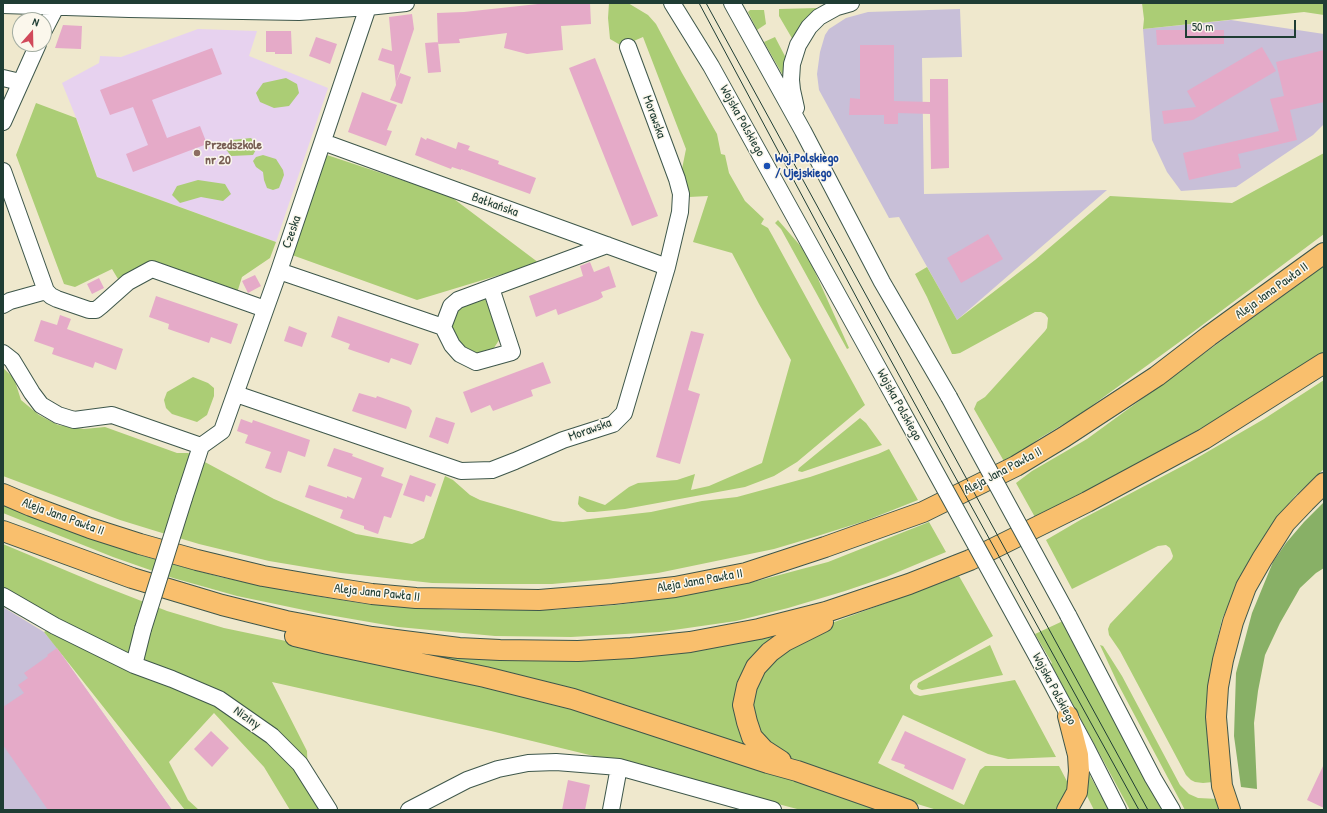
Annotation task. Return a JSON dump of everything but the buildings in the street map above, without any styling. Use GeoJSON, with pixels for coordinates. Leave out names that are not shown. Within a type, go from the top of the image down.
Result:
{"type":"FeatureCollection","features":[{"type":"Feature","properties":{"kind":"main road","name":"Aleja Jana Pawła II"},"geometry":{"type":"LineString","coordinates":[[3,494],[90,528],[197,560],[315,586],[372,594],[416,598],[539,600],[675,587],[746,573],[825,547],[923,512],[1016,466],[1064,437],[1158,376],[1209,336],[1324,253]]}},
{"type":"Feature","properties":{"kind":"main road"},"geometry":{"type":"LineString","coordinates":[[797,771],[764,750],[752,737],[747,722],[744,705],[747,686],[756,667],[770,652],[785,641],[876,597],[970,560],[1087,502],[1204,439],[1324,363]]}},
{"type":"Feature","properties":{"kind":"main road"},"geometry":{"type":"LineString","coordinates":[[1230,810],[1222,786],[1216,717],[1218,687],[1233,622],[1246,588],[1262,559],[1285,523],[1324,483]]}},
{"type":"Feature","properties":{"kind":"main road"},"geometry":{"type":"LineString","coordinates":[[3,531],[132,578],[222,605],[286,621],[372,637],[459,648],[578,651],[631,648],[690,642],[759,629],[826,612],[876,597]]}},
{"type":"Feature","properties":{"kind":"main road"},"geometry":{"type":"LineString","coordinates":[[100,567],[131,588],[169,601],[328,644],[485,677],[573,699],[768,763],[797,771],[908,810]]}},
{"type":"Feature","properties":{"kind":"main road"},"geometry":{"type":"LineString","coordinates":[[1067,810],[1077,792],[1079,771],[1078,751],[1068,716]]}},
{"type":"Feature","properties":{"kind":"street"},"geometry":{"type":"LineString","coordinates":[[3,6],[131,6],[299,12],[406,3]]}},
{"type":"Feature","properties":{"kind":"street","name":"Wojska Polskiego"},"geometry":{"type":"LineString","coordinates":[[672,3],[711,66],[896,400],[1068,716],[1087,748],[1118,810]]}},
{"type":"Feature","properties":{"kind":"street"},"geometry":{"type":"LineString","coordinates":[[732,3],[803,131],[882,282],[949,397],[1068,615],[1153,778],[1172,810]]}},
{"type":"Feature","properties":{"kind":"street"},"geometry":{"type":"LineString","coordinates":[[803,131],[792,90],[792,64],[798,45],[809,27],[819,17],[837,7],[851,3]]}},
{"type":"Feature","properties":{"kind":"street"},"geometry":{"type":"LineString","coordinates":[[52,15],[57,5]]}},
{"type":"Feature","properties":{"kind":"street","name":"Czeska"},"geometry":{"type":"LineString","coordinates":[[201,446],[222,431],[279,271],[368,7]]}},
{"type":"Feature","properties":{"kind":"street","name":"Morawska"},"geometry":{"type":"LineString","coordinates":[[236,394],[461,471],[492,470],[563,440],[613,424],[624,413],[667,267],[680,212],[681,194],[677,179],[628,47]]}},
{"type":"Feature","properties":{"kind":"street"},"geometry":{"type":"LineString","coordinates":[[3,122],[34,52]]}},
{"type":"Feature","properties":{"kind":"street"},"geometry":{"type":"LineString","coordinates":[[3,78],[20,82]]}},
{"type":"Feature","properties":{"kind":"street","name":"Bałkańska"},"geometry":{"type":"LineString","coordinates":[[323,142],[667,267]]}},
{"type":"Feature","properties":{"kind":"street"},"geometry":{"type":"LineString","coordinates":[[3,171],[46,290],[51,296],[89,310],[96,310],[128,282],[152,269],[265,309]]}},
{"type":"Feature","properties":{"kind":"street"},"geometry":{"type":"LineString","coordinates":[[443,327],[451,306],[458,300],[607,245]]}},
{"type":"Feature","properties":{"kind":"street"},"geometry":{"type":"LineString","coordinates":[[279,271],[443,327],[452,345],[460,354],[476,362],[512,352],[491,288]]}},
{"type":"Feature","properties":{"kind":"street"},"geometry":{"type":"LineString","coordinates":[[3,305],[10,301],[46,290]]}},
{"type":"Feature","properties":{"kind":"street"},"geometry":{"type":"LineString","coordinates":[[3,353],[12,360],[41,406],[58,415],[74,420],[112,415],[201,446],[142,629],[134,665]]}},
{"type":"Feature","properties":{"kind":"street","name":"Niziny"},"geometry":{"type":"LineString","coordinates":[[3,596],[55,626],[134,665],[219,699],[272,736],[300,764],[329,810]]}},
{"type":"Feature","properties":{"kind":"street"},"geometry":{"type":"LineString","coordinates":[[409,810],[467,780],[498,769],[528,763],[556,762],[619,767],[773,810]]}},
{"type":"Feature","properties":{"kind":"street"},"geometry":{"type":"LineString","coordinates":[[611,810],[619,767]]}},
{"type":"Feature","properties":{"kind":"shaded area"},"geometry":{"type":"Polygon","coordinates":[[[960,9],[962,57],[922,58],[924,194],[1107,190],[957,320],[899,217],[889,218],[819,90],[817,74],[820,52],[825,35],[829,29],[846,18],[868,12],[960,9]]]}},
{"type":"Feature","properties":{"kind":"shaded area"},"geometry":{"type":"Polygon","coordinates":[[[1231,20],[1324,34],[1324,124],[1313,135],[1236,187],[1181,191],[1167,172],[1152,140],[1143,29],[1231,20]]]}},
{"type":"Feature","properties":{"kind":"shaded area","name":"Przedszkole nr 20"},"geometry":{"type":"Polygon","coordinates":[[[198,29],[257,31],[249,56],[328,88],[276,242],[97,177],[81,130],[62,83],[99,63],[100,56],[121,57],[198,29]]]}},
{"type":"Feature","properties":{"kind":"shaded area"},"geometry":{"type":"Polygon","coordinates":[[[3,607],[44,632],[57,648],[172,810],[3,810],[3,607]]]}},
{"type":"Feature","properties":{"kind":"green space"},"geometry":{"type":"Polygon","coordinates":[[[609,3],[628,3],[648,15],[656,24],[717,134],[721,154],[725,155],[729,173],[745,201],[764,219],[761,224],[768,228],[865,405],[797,462],[774,476],[745,487],[625,509],[587,512],[578,504],[579,496],[605,505],[629,487],[638,483],[677,480],[695,474],[691,490],[709,486],[762,463],[791,360],[732,253],[693,242],[708,196],[689,197],[681,174],[686,149],[643,37],[622,46],[610,39],[608,18],[609,3]]]}},
{"type":"Feature","properties":{"kind":"green space"},"geometry":{"type":"Polygon","coordinates":[[[1142,3],[1324,3],[1324,15],[1304,12],[1143,29],[1144,19],[1142,3]]]}},
{"type":"Feature","properties":{"kind":"green space"},"geometry":{"type":"Polygon","coordinates":[[[819,8],[793,40],[779,16],[779,9],[819,8]]]}},
{"type":"Feature","properties":{"kind":"green space"},"geometry":{"type":"Polygon","coordinates":[[[750,10],[764,10],[766,24],[757,30],[748,12],[750,10]]]}},
{"type":"Feature","properties":{"kind":"green space"},"geometry":{"type":"Polygon","coordinates":[[[775,37],[787,60],[785,79],[764,42],[775,37]]]}},
{"type":"Feature","properties":{"kind":"green space"},"geometry":{"type":"Polygon","coordinates":[[[286,78],[297,84],[299,93],[289,106],[274,108],[260,102],[256,93],[263,83],[286,78]]]}},
{"type":"Feature","properties":{"kind":"green space"},"geometry":{"type":"Polygon","coordinates":[[[36,103],[76,118],[97,177],[276,242],[270,258],[242,277],[237,293],[151,262],[118,279],[112,269],[75,287],[64,284],[16,155],[36,103]]]}},
{"type":"Feature","properties":{"kind":"green space"},"geometry":{"type":"Polygon","coordinates":[[[251,138],[258,146],[253,155],[231,156],[225,148],[231,140],[251,138]]]}},
{"type":"Feature","properties":{"kind":"green space"},"geometry":{"type":"Polygon","coordinates":[[[1324,153],[1324,234],[1079,415],[1040,438],[1005,463],[974,409],[977,402],[985,397],[1045,331],[1047,328],[1048,318],[1041,312],[1035,312],[960,353],[952,354],[927,297],[915,274],[927,267],[957,320],[1035,260],[1110,196],[1232,203],[1324,153]]]}},
{"type":"Feature","properties":{"kind":"green space"},"geometry":{"type":"Polygon","coordinates":[[[263,155],[276,159],[283,170],[284,175],[279,188],[273,190],[267,188],[263,172],[256,167],[253,161],[256,157],[263,155]]]}},
{"type":"Feature","properties":{"kind":"green space"},"geometry":{"type":"Polygon","coordinates":[[[327,155],[450,196],[539,263],[417,300],[292,255],[327,155]]]}},
{"type":"Feature","properties":{"kind":"green space"},"geometry":{"type":"Polygon","coordinates":[[[198,180],[225,184],[231,194],[223,201],[201,197],[180,203],[172,195],[177,186],[198,180]]]}},
{"type":"Feature","properties":{"kind":"green space"},"geometry":{"type":"Polygon","coordinates":[[[778,220],[804,250],[849,348],[847,349],[781,229],[775,223],[778,220]]]}},
{"type":"Feature","properties":{"kind":"green space"},"geometry":{"type":"Polygon","coordinates":[[[1324,266],[1324,352],[1254,399],[1036,519],[1016,483],[1032,471],[1087,439],[1324,266]]]}},
{"type":"Feature","properties":{"kind":"green space"},"geometry":{"type":"Polygon","coordinates":[[[485,298],[501,337],[492,351],[483,356],[463,346],[452,328],[451,323],[461,302],[463,307],[468,305],[466,300],[476,302],[485,298]]]}},
{"type":"Feature","properties":{"kind":"green space"},"geometry":{"type":"Polygon","coordinates":[[[3,368],[14,378],[21,400],[39,415],[58,425],[84,429],[105,427],[177,453],[188,453],[274,499],[356,534],[412,544],[424,538],[445,476],[453,480],[470,495],[480,500],[553,521],[563,522],[651,512],[702,501],[737,497],[810,477],[889,449],[918,500],[865,521],[774,549],[658,573],[552,584],[491,584],[432,583],[341,573],[269,561],[199,544],[120,520],[3,476],[3,368]]]}},
{"type":"Feature","properties":{"kind":"green space"},"geometry":{"type":"Polygon","coordinates":[[[193,377],[208,383],[214,388],[214,396],[207,415],[197,422],[172,414],[166,408],[164,400],[167,392],[193,377]]]}},
{"type":"Feature","properties":{"kind":"green space"},"geometry":{"type":"Polygon","coordinates":[[[1324,380],[1324,469],[1296,495],[1276,519],[1249,563],[1222,619],[1210,678],[1213,782],[1195,782],[1186,775],[1120,651],[1109,635],[1108,629],[1110,624],[1172,559],[1173,556],[1170,548],[1166,545],[1158,546],[1072,589],[1046,540],[1082,519],[1190,462],[1264,419],[1324,380]]]}},
{"type":"Feature","properties":{"kind":"green space"},"geometry":{"type":"Polygon","coordinates":[[[860,418],[866,423],[882,445],[802,472],[798,471],[799,468],[860,418]]]}},
{"type":"Feature","properties":{"kind":"green space"},"geometry":{"type":"Polygon","coordinates":[[[1324,502],[1324,568],[1316,573],[1300,588],[1280,623],[1265,655],[1254,723],[1257,789],[1241,787],[1234,736],[1236,673],[1252,613],[1273,562],[1286,543],[1324,502]]]}},
{"type":"Feature","properties":{"kind":"green space"},"geometry":{"type":"Polygon","coordinates":[[[3,505],[143,556],[220,577],[292,592],[366,604],[451,610],[553,610],[616,605],[677,597],[757,581],[828,562],[929,522],[946,552],[886,577],[845,591],[788,608],[736,621],[660,632],[571,637],[495,636],[398,627],[323,614],[237,596],[173,578],[113,557],[3,513],[3,505]]]}},
{"type":"Feature","properties":{"kind":"green space"},"geometry":{"type":"Polygon","coordinates":[[[3,544],[167,611],[224,628],[529,692],[883,810],[801,810],[606,759],[491,731],[272,682],[307,751],[308,779],[324,810],[290,810],[264,767],[214,713],[169,762],[188,800],[199,810],[185,810],[44,632],[54,626],[3,596],[3,544]]]}},
{"type":"Feature","properties":{"kind":"green space"},"geometry":{"type":"Polygon","coordinates":[[[959,576],[993,636],[913,681],[910,685],[910,689],[914,694],[920,696],[1015,680],[1056,757],[1008,759],[988,754],[903,715],[878,763],[964,805],[980,770],[985,766],[1059,766],[1071,789],[1060,810],[937,810],[901,799],[800,763],[779,753],[764,738],[756,723],[752,710],[753,693],[768,660],[810,631],[959,576]]]}},
{"type":"Feature","properties":{"kind":"green space"},"geometry":{"type":"Polygon","coordinates":[[[1063,621],[1081,659],[1164,810],[1130,810],[1035,634],[1063,621]]]}},
{"type":"Feature","properties":{"kind":"green space"},"geometry":{"type":"Polygon","coordinates":[[[774,635],[750,660],[739,686],[764,759],[346,640],[535,658],[654,656],[774,635]]]}},
{"type":"Feature","properties":{"kind":"green space"},"geometry":{"type":"Polygon","coordinates":[[[990,645],[1003,675],[922,690],[917,687],[918,683],[990,645]]]}},
{"type":"Feature","properties":{"kind":"green space"},"geometry":{"type":"Polygon","coordinates":[[[1100,645],[1103,646],[1122,676],[1180,785],[1189,794],[1198,798],[1218,799],[1221,810],[1185,810],[1118,684],[1100,645]]]}},
{"type":"Feature","properties":{"kind":"green space"},"geometry":{"type":"Polygon","coordinates":[[[1086,772],[1089,774],[1109,810],[1094,810],[1084,790],[1086,772]]]}},
{"type":"Feature","properties":{"kind":"tram line"},"geometry":{"type":"LineString","coordinates":[[699,3],[868,319],[1139,810]]}},
{"type":"Feature","properties":{"kind":"tram line"},"geometry":{"type":"LineString","coordinates":[[706,3],[1148,810]]}},
{"type":"Feature","properties":{"kind":"place","name":"Przedszkole nr 20"},"geometry":{"type":"Point","coordinates":[197,153]}},
{"type":"Feature","properties":{"kind":"place","name":"Woj.Polskiego / Ujejskiego"},"geometry":{"type":"Point","coordinates":[767,166]}}]}
